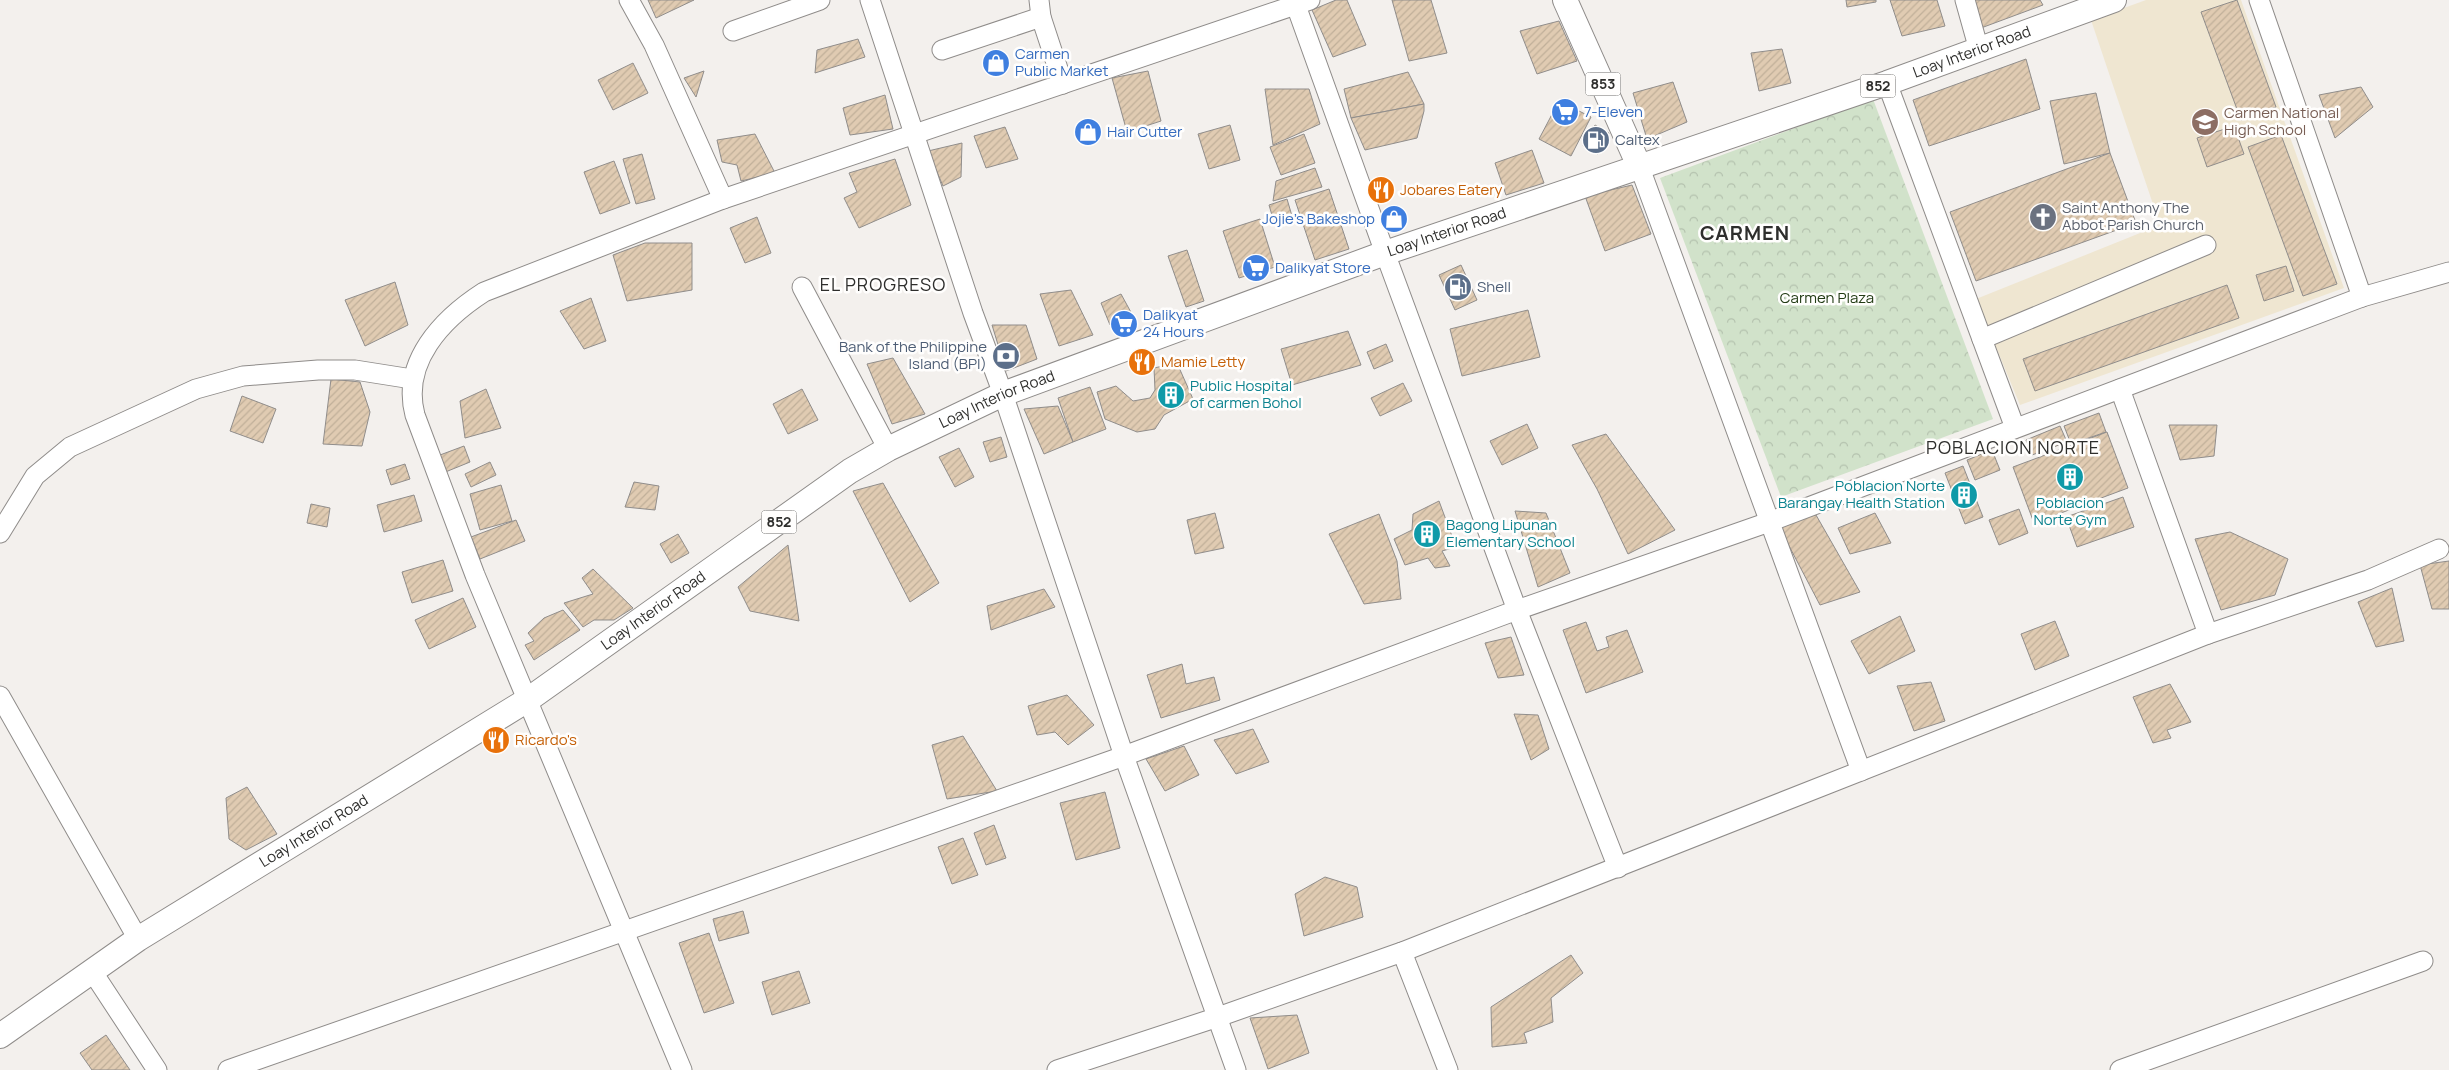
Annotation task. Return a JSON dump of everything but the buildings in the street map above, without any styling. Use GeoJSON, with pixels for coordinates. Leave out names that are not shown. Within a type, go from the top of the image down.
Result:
{"type":"FeatureCollection","features":[{"type":"Feature","properties":{"kind":"main road","name":"853"},"geometry":{"type":"LineString","coordinates":[[1565,0],[1640,168]]}},
{"type":"Feature","properties":{"kind":"main road","name":"Loay Interior Road"},"geometry":{"type":"LineString","coordinates":[[0,1036],[138,939],[528,699],[850,471],[888,449],[1003,394],[1385,253],[1887,83],[2114,0]]}},
{"type":"Feature","properties":{"kind":"street"},"geometry":{"type":"LineString","coordinates":[[629,0],[658,53],[723,199]]}},
{"type":"Feature","properties":{"kind":"street"},"geometry":{"type":"LineString","coordinates":[[733,31],[820,0]]}},
{"type":"Feature","properties":{"kind":"street"},"geometry":{"type":"LineString","coordinates":[[870,0],[973,313],[1003,394],[1124,756],[1236,1070]]}},
{"type":"Feature","properties":{"kind":"street"},"geometry":{"type":"LineString","coordinates":[[1965,0],[1979,50]]}},
{"type":"Feature","properties":{"kind":"street"},"geometry":{"type":"LineString","coordinates":[[2258,0],[2362,297]]}},
{"type":"Feature","properties":{"kind":"street"},"geometry":{"type":"LineString","coordinates":[[682,1070],[475,575],[415,415],[411,392],[412,380],[424,349],[456,311],[484,292],[723,199],[1300,2],[1385,253],[1518,610],[1618,868]]}},
{"type":"Feature","properties":{"kind":"street"},"geometry":{"type":"LineString","coordinates":[[942,50],[1040,9],[1064,84]]}},
{"type":"Feature","properties":{"kind":"street"},"geometry":{"type":"LineString","coordinates":[[1887,83],[2015,428]]}},
{"type":"Feature","properties":{"kind":"street"},"geometry":{"type":"LineString","coordinates":[[1640,168],[1861,770]]}},
{"type":"Feature","properties":{"kind":"street"},"geometry":{"type":"LineString","coordinates":[[1982,340],[2206,245]]}},
{"type":"Feature","properties":{"kind":"street"},"geometry":{"type":"LineString","coordinates":[[228,1070],[1124,756],[1518,610],[1769,522],[2362,297],[2449,272]]}},
{"type":"Feature","properties":{"kind":"street"},"geometry":{"type":"LineString","coordinates":[[802,287],[888,449]]}},
{"type":"Feature","properties":{"kind":"street"},"geometry":{"type":"LineString","coordinates":[[0,533],[35,476],[70,447],[196,389],[243,376],[318,370],[355,370],[412,380]]}},
{"type":"Feature","properties":{"kind":"street"},"geometry":{"type":"LineString","coordinates":[[2120,389],[2208,634]]}},
{"type":"Feature","properties":{"kind":"street"},"geometry":{"type":"LineString","coordinates":[[1058,1070],[1218,1017],[1402,952],[2208,634],[2368,580],[2439,549]]}},
{"type":"Feature","properties":{"kind":"street"},"geometry":{"type":"LineString","coordinates":[[0,696],[138,939]]}},
{"type":"Feature","properties":{"kind":"street"},"geometry":{"type":"LineString","coordinates":[[1402,952],[1448,1070]]}},
{"type":"Feature","properties":{"kind":"street"},"geometry":{"type":"LineString","coordinates":[[2120,1070],[2423,961]]}},
{"type":"Feature","properties":{"kind":"street"},"geometry":{"type":"LineString","coordinates":[[92,971],[157,1070]]}},
{"type":"Feature","properties":{"kind":"shaded area","name":"Carmen National High School"},"geometry":{"type":"Polygon","coordinates":[[[2146,0],[2241,0],[2344,288],[2020,405],[1976,299],[2160,225],[2091,20],[2146,0]]]}},
{"type":"Feature","properties":{"kind":"green space","name":"Carmen Plaza"},"geometry":{"type":"Polygon","coordinates":[[[1873,99],[1993,419],[1781,497],[1660,178],[1873,99]]]}},
{"type":"Feature","properties":{"kind":"place","name":"Carmen Public Market"},"geometry":{"type":"Point","coordinates":[996,63]}},
{"type":"Feature","properties":{"kind":"place","name":"7-Eleven"},"geometry":{"type":"Point","coordinates":[1565,112]}},
{"type":"Feature","properties":{"kind":"place","name":"Carmen National High School"},"geometry":{"type":"Point","coordinates":[2205,122]}},
{"type":"Feature","properties":{"kind":"place","name":"Hair Cutter"},"geometry":{"type":"Point","coordinates":[1088,132]}},
{"type":"Feature","properties":{"kind":"place","name":"Caltex"},"geometry":{"type":"Point","coordinates":[1596,140]}},
{"type":"Feature","properties":{"kind":"place","name":"Jobares Eatery"},"geometry":{"type":"Point","coordinates":[1381,190]}},
{"type":"Feature","properties":{"kind":"place","name":"Saint Anthony The Abbot Parish Church"},"geometry":{"type":"Point","coordinates":[2043,217]}},
{"type":"Feature","properties":{"kind":"place","name":"Jojie's Bakeshop"},"geometry":{"type":"Point","coordinates":[1394,219]}},
{"type":"Feature","properties":{"kind":"place","name":"Dalikyat Store"},"geometry":{"type":"Point","coordinates":[1256,268]}},
{"type":"Feature","properties":{"kind":"place","name":"Shell"},"geometry":{"type":"Point","coordinates":[1458,287]}},
{"type":"Feature","properties":{"kind":"place","name":"Dalikyat 24 Hours"},"geometry":{"type":"Point","coordinates":[1124,324]}},
{"type":"Feature","properties":{"kind":"place","name":"Bank of the Philippine Island (BPI)"},"geometry":{"type":"Point","coordinates":[1006,356]}},
{"type":"Feature","properties":{"kind":"place","name":"Mamie Letty"},"geometry":{"type":"Point","coordinates":[1142,362]}},
{"type":"Feature","properties":{"kind":"place","name":"Public Hospital of carmen Bohol"},"geometry":{"type":"Point","coordinates":[1171,395]}},
{"type":"Feature","properties":{"kind":"place","name":"Poblacion Norte Gym"},"geometry":{"type":"Point","coordinates":[2070,477]}},
{"type":"Feature","properties":{"kind":"place","name":"Poblacion Norte Barangay Health Station"},"geometry":{"type":"Point","coordinates":[1964,495]}},
{"type":"Feature","properties":{"kind":"place","name":"Bagong Lipunan Elementary School"},"geometry":{"type":"Point","coordinates":[1427,534]}},
{"type":"Feature","properties":{"kind":"place","name":"Ricardo's"},"geometry":{"type":"Point","coordinates":[496,740]}},
{"type":"Feature","properties":{"kind":"district","name":"CARMEN"},"geometry":{"type":"Point","coordinates":[1745,233]}},
{"type":"Feature","properties":{"kind":"district","name":"EL PROGRESO"},"geometry":{"type":"Point","coordinates":[883,285]}},
{"type":"Feature","properties":{"kind":"district","name":"POBLACION NORTE"},"geometry":{"type":"Point","coordinates":[2013,448]}}]}
